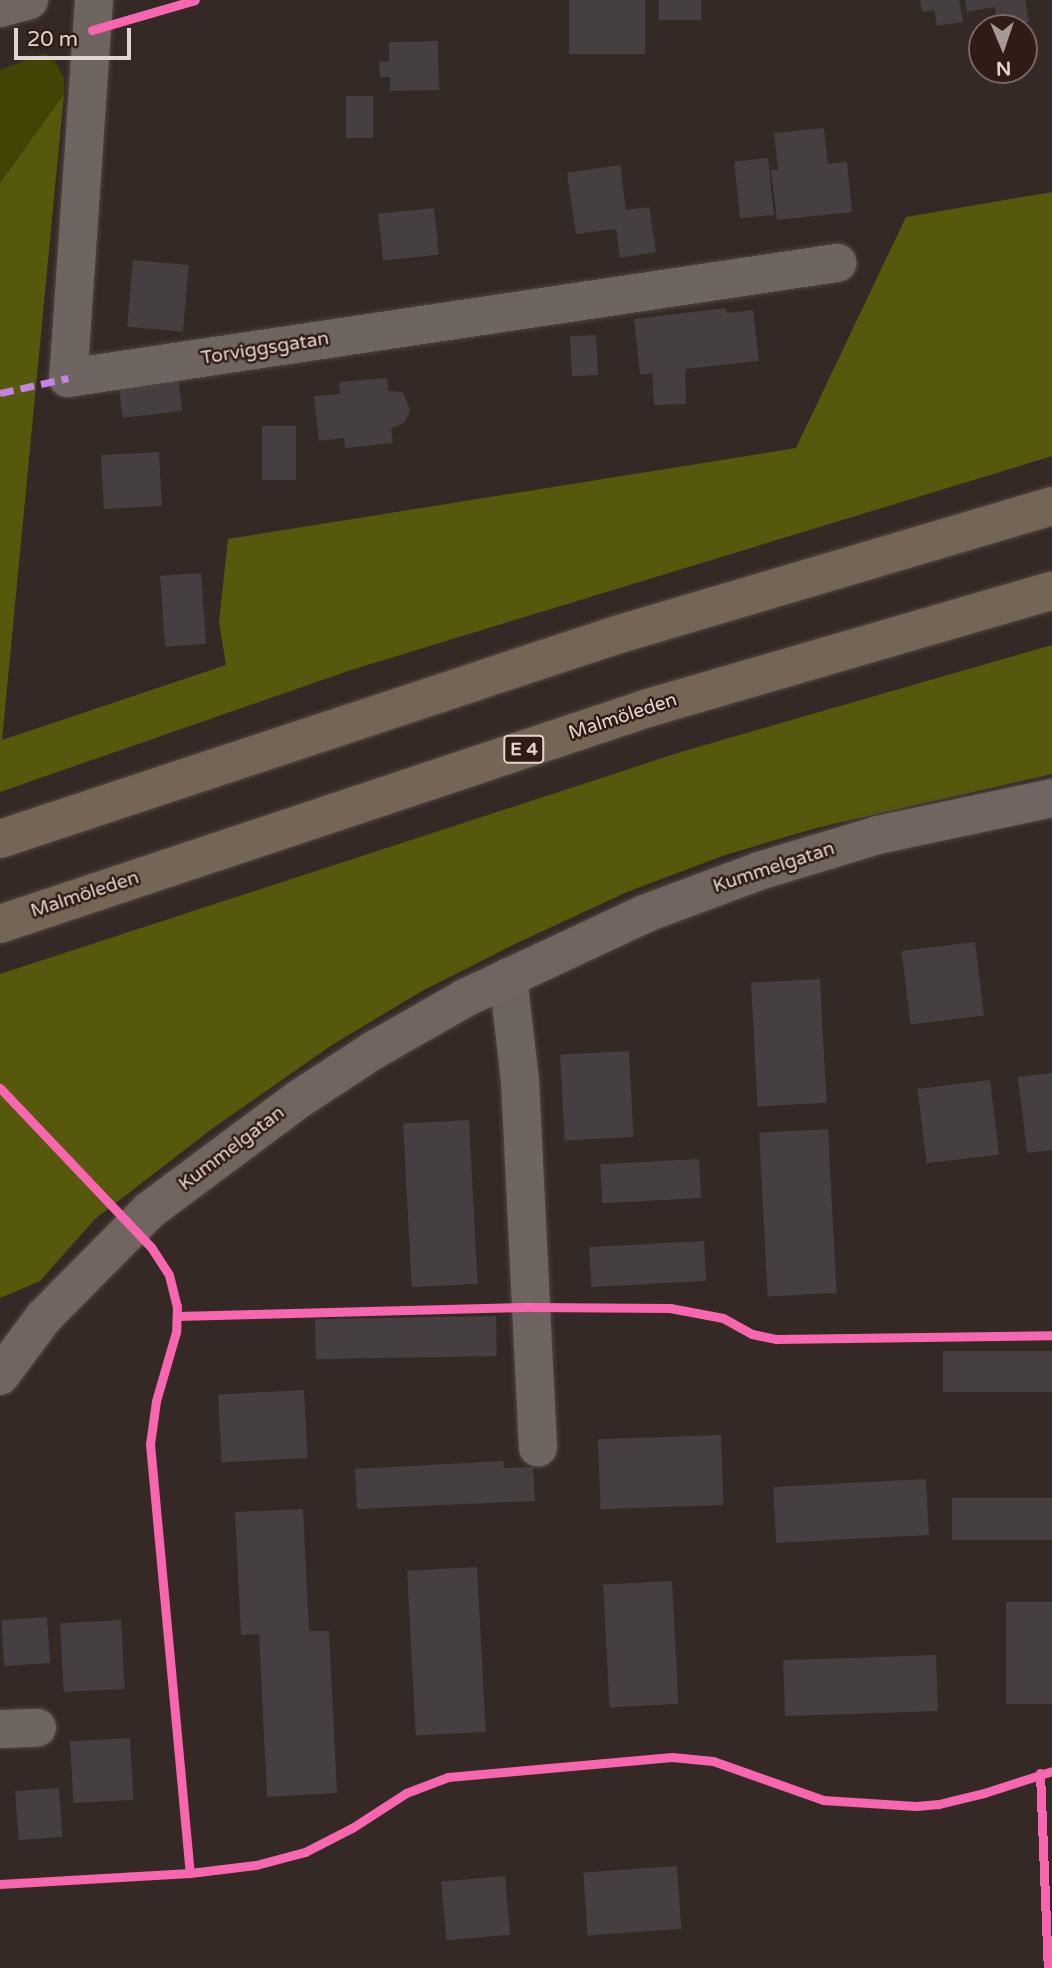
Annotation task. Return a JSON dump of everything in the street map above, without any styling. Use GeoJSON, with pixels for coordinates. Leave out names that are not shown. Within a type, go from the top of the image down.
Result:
{"type":"FeatureCollection","features":[{"type":"Feature","properties":{"kind":"highway"},"geometry":{"type":"LineString","coordinates":[[0,839],[613,636],[1052,506]]}},
{"type":"Feature","properties":{"kind":"highway","name":"Malmöleden"},"geometry":{"type":"LineString","coordinates":[[0,924],[648,708],[1052,590]]}},
{"type":"Feature","properties":{"kind":"street"},"geometry":{"type":"LineString","coordinates":[[0,8],[29,0]]}},
{"type":"Feature","properties":{"kind":"street","name":"Torviggsgatan"},"geometry":{"type":"LineString","coordinates":[[94,0],[68,378],[837,263]]}},
{"type":"Feature","properties":{"kind":"street","name":"Kummelgatan"},"geometry":{"type":"LineString","coordinates":[[0,1376],[44,1317],[150,1210],[222,1154],[374,1050],[508,977],[644,914],[759,871],[878,835],[1052,798]]}},
{"type":"Feature","properties":{"kind":"street"},"geometry":{"type":"LineString","coordinates":[[508,977],[520,1080],[538,1448]]}},
{"type":"Feature","properties":{"kind":"street"},"geometry":{"type":"LineString","coordinates":[[0,1729],[37,1728]]}},
{"type":"Feature","properties":{"kind":"shaded area"},"geometry":{"type":"Polygon","coordinates":[[[45,53],[56,63],[64,78],[64,94],[0,183],[0,70],[45,53]]]}},
{"type":"Feature","properties":{"kind":"shaded area"},"geometry":{"type":"Polygon","coordinates":[[[64,94],[2,740],[226,665],[219,622],[228,539],[796,448],[906,217],[1052,192],[1052,456],[351,670],[0,792],[0,183],[64,94]]]}},
{"type":"Feature","properties":{"kind":"shaded area"},"geometry":{"type":"Polygon","coordinates":[[[1052,645],[1052,774],[816,828],[725,855],[627,892],[517,943],[422,991],[332,1045],[213,1128],[95,1219],[40,1281],[0,1298],[0,974],[684,751],[1052,645]]]}},
{"type":"Feature","properties":{"kind":"building"},"geometry":{"type":"Polygon","coordinates":[[[569,0],[645,0],[645,54],[569,54],[569,0]]]}},
{"type":"Feature","properties":{"kind":"building"},"geometry":{"type":"Polygon","coordinates":[[[659,0],[701,0],[701,20],[659,20],[659,0]]]}},
{"type":"Feature","properties":{"kind":"building"},"geometry":{"type":"Polygon","coordinates":[[[920,0],[959,0],[963,22],[937,26],[934,10],[922,12],[920,0]]]}},
{"type":"Feature","properties":{"kind":"building"},"geometry":{"type":"Polygon","coordinates":[[[965,0],[1025,0],[1028,14],[996,14],[995,7],[967,12],[965,0]]]}},
{"type":"Feature","properties":{"kind":"building"},"geometry":{"type":"Polygon","coordinates":[[[438,41],[439,90],[390,91],[390,77],[380,77],[379,62],[389,61],[389,42],[438,41]]]}},
{"type":"Feature","properties":{"kind":"building"},"geometry":{"type":"Polygon","coordinates":[[[346,96],[373,96],[373,138],[346,138],[346,96]]]}},
{"type":"Feature","properties":{"kind":"building"},"geometry":{"type":"Polygon","coordinates":[[[824,128],[828,164],[847,162],[852,212],[777,220],[771,170],[778,170],[774,133],[824,128]]]}},
{"type":"Feature","properties":{"kind":"building"},"geometry":{"type":"Polygon","coordinates":[[[768,158],[774,215],[740,218],[734,162],[768,158]]]}},
{"type":"Feature","properties":{"kind":"building"},"geometry":{"type":"Polygon","coordinates":[[[620,165],[626,210],[649,207],[656,252],[620,258],[616,229],[576,234],[567,173],[620,165]]]}},
{"type":"Feature","properties":{"kind":"building"},"geometry":{"type":"Polygon","coordinates":[[[434,208],[439,255],[383,261],[378,214],[434,208]]]}},
{"type":"Feature","properties":{"kind":"building"},"geometry":{"type":"Polygon","coordinates":[[[133,260],[189,265],[183,332],[127,327],[133,260]]]}},
{"type":"Feature","properties":{"kind":"building"},"geometry":{"type":"Polygon","coordinates":[[[726,308],[727,313],[753,310],[759,361],[685,369],[686,404],[654,405],[652,373],[640,375],[634,319],[726,308]]]}},
{"type":"Feature","properties":{"kind":"building"},"geometry":{"type":"Polygon","coordinates":[[[596,335],[598,375],[572,376],[570,336],[596,335]]]}},
{"type":"Feature","properties":{"kind":"building"},"geometry":{"type":"Polygon","coordinates":[[[178,377],[182,411],[123,418],[118,384],[178,377]]]}},
{"type":"Feature","properties":{"kind":"building"},"geometry":{"type":"Polygon","coordinates":[[[387,378],[388,391],[403,392],[410,411],[404,423],[391,428],[393,443],[345,448],[344,438],[319,441],[314,396],[340,394],[339,382],[387,378]]]}},
{"type":"Feature","properties":{"kind":"building"},"geometry":{"type":"Polygon","coordinates":[[[262,426],[296,426],[296,480],[262,480],[262,426]]]}},
{"type":"Feature","properties":{"kind":"building"},"geometry":{"type":"Polygon","coordinates":[[[159,452],[162,506],[104,509],[101,455],[159,452]]]}},
{"type":"Feature","properties":{"kind":"building"},"geometry":{"type":"Polygon","coordinates":[[[201,573],[206,644],[165,647],[160,576],[201,573]]]}},
{"type":"Feature","properties":{"kind":"building"},"geometry":{"type":"Polygon","coordinates":[[[975,942],[984,1015],[911,1024],[902,951],[975,942]]]}},
{"type":"Feature","properties":{"kind":"building"},"geometry":{"type":"Polygon","coordinates":[[[820,979],[826,1103],[758,1106],[751,983],[820,979]]]}},
{"type":"Feature","properties":{"kind":"building"},"geometry":{"type":"Polygon","coordinates":[[[629,1051],[634,1137],[565,1140],[560,1055],[629,1051]]]}},
{"type":"Feature","properties":{"kind":"building"},"geometry":{"type":"Polygon","coordinates":[[[1052,1073],[1052,1150],[1027,1153],[1018,1077],[1052,1073]]]}},
{"type":"Feature","properties":{"kind":"building"},"geometry":{"type":"Polygon","coordinates":[[[990,1080],[999,1154],[927,1163],[918,1089],[990,1080]]]}},
{"type":"Feature","properties":{"kind":"building"},"geometry":{"type":"Polygon","coordinates":[[[469,1120],[478,1284],[412,1287],[403,1123],[469,1120]]]}},
{"type":"Feature","properties":{"kind":"building"},"geometry":{"type":"Polygon","coordinates":[[[828,1129],[837,1293],[768,1296],[759,1133],[828,1129]]]}},
{"type":"Feature","properties":{"kind":"building"},"geometry":{"type":"Polygon","coordinates":[[[699,1159],[701,1198],[602,1203],[600,1164],[699,1159]]]}},
{"type":"Feature","properties":{"kind":"building"},"geometry":{"type":"Polygon","coordinates":[[[704,1241],[706,1281],[591,1287],[589,1247],[704,1241]]]}},
{"type":"Feature","properties":{"kind":"building"},"geometry":{"type":"Polygon","coordinates":[[[496,1316],[497,1356],[316,1359],[315,1319],[496,1316]]]}},
{"type":"Feature","properties":{"kind":"building"},"geometry":{"type":"Polygon","coordinates":[[[943,1351],[1052,1351],[1052,1392],[943,1392],[943,1351]]]}},
{"type":"Feature","properties":{"kind":"building"},"geometry":{"type":"Polygon","coordinates":[[[304,1390],[308,1458],[222,1462],[218,1395],[304,1390]]]}},
{"type":"Feature","properties":{"kind":"building"},"geometry":{"type":"Polygon","coordinates":[[[721,1435],[723,1505],[601,1509],[598,1439],[721,1435]]]}},
{"type":"Feature","properties":{"kind":"building"},"geometry":{"type":"Polygon","coordinates":[[[503,1461],[504,1468],[533,1467],[535,1501],[357,1509],[355,1469],[503,1461]]]}},
{"type":"Feature","properties":{"kind":"building"},"geometry":{"type":"Polygon","coordinates":[[[926,1479],[929,1535],[776,1543],[773,1487],[926,1479]]]}},
{"type":"Feature","properties":{"kind":"building"},"geometry":{"type":"Polygon","coordinates":[[[952,1498],[1052,1498],[1052,1540],[952,1540],[952,1498]]]}},
{"type":"Feature","properties":{"kind":"building"},"geometry":{"type":"Polygon","coordinates":[[[303,1509],[309,1631],[329,1631],[337,1793],[267,1797],[259,1634],[241,1635],[235,1512],[303,1509]]]}},
{"type":"Feature","properties":{"kind":"building"},"geometry":{"type":"Polygon","coordinates":[[[477,1567],[486,1732],[416,1735],[407,1571],[477,1567]]]}},
{"type":"Feature","properties":{"kind":"building"},"geometry":{"type":"Polygon","coordinates":[[[672,1581],[678,1704],[610,1707],[603,1585],[672,1581]]]}},
{"type":"Feature","properties":{"kind":"building"},"geometry":{"type":"Polygon","coordinates":[[[1006,1602],[1052,1602],[1052,1704],[1006,1704],[1006,1602]]]}},
{"type":"Feature","properties":{"kind":"building"},"geometry":{"type":"Polygon","coordinates":[[[47,1617],[50,1663],[4,1666],[1,1620],[47,1617]]]}},
{"type":"Feature","properties":{"kind":"building"},"geometry":{"type":"Polygon","coordinates":[[[121,1620],[125,1689],[64,1692],[60,1623],[121,1620]]]}},
{"type":"Feature","properties":{"kind":"building"},"geometry":{"type":"Polygon","coordinates":[[[936,1655],[938,1711],[785,1716],[783,1660],[936,1655]]]}},
{"type":"Feature","properties":{"kind":"building"},"geometry":{"type":"Polygon","coordinates":[[[130,1738],[133,1800],[73,1803],[70,1741],[130,1738]]]}},
{"type":"Feature","properties":{"kind":"building"},"geometry":{"type":"Polygon","coordinates":[[[59,1788],[62,1837],[19,1840],[15,1791],[59,1788]]]}},
{"type":"Feature","properties":{"kind":"building"},"geometry":{"type":"Polygon","coordinates":[[[677,1866],[681,1929],[588,1935],[583,1873],[677,1866]]]}},
{"type":"Feature","properties":{"kind":"building"},"geometry":{"type":"Polygon","coordinates":[[[505,1876],[510,1935],[446,1940],[441,1882],[505,1876]]]}},
{"type":"Feature","properties":{"kind":"marked path"},"geometry":{"type":"LineString","coordinates":[[0,393],[68,378]]}},
{"type":"Feature","properties":{"kind":"cycle path"},"geometry":{"type":"LineString","coordinates":[[92,30],[195,0]]}},
{"type":"Feature","properties":{"kind":"cycle path"},"geometry":{"type":"LineString","coordinates":[[0,1088],[151,1247],[169,1275],[177,1306],[176,1332],[156,1401],[150,1444],[190,1873],[256,1865],[305,1852],[352,1828],[406,1793],[448,1777],[672,1757],[713,1761],[823,1800],[916,1806],[939,1804],[984,1793],[1052,1771]]}},
{"type":"Feature","properties":{"kind":"cycle path"},"geometry":{"type":"LineString","coordinates":[[177,1316],[532,1307],[670,1308],[723,1318],[752,1334],[776,1339],[1052,1335]]}},
{"type":"Feature","properties":{"kind":"cycle path"},"geometry":{"type":"LineString","coordinates":[[1040,1773],[1048,1968]]}},
{"type":"Feature","properties":{"kind":"cycle path"},"geometry":{"type":"LineString","coordinates":[[0,1884],[190,1873]]}}]}
